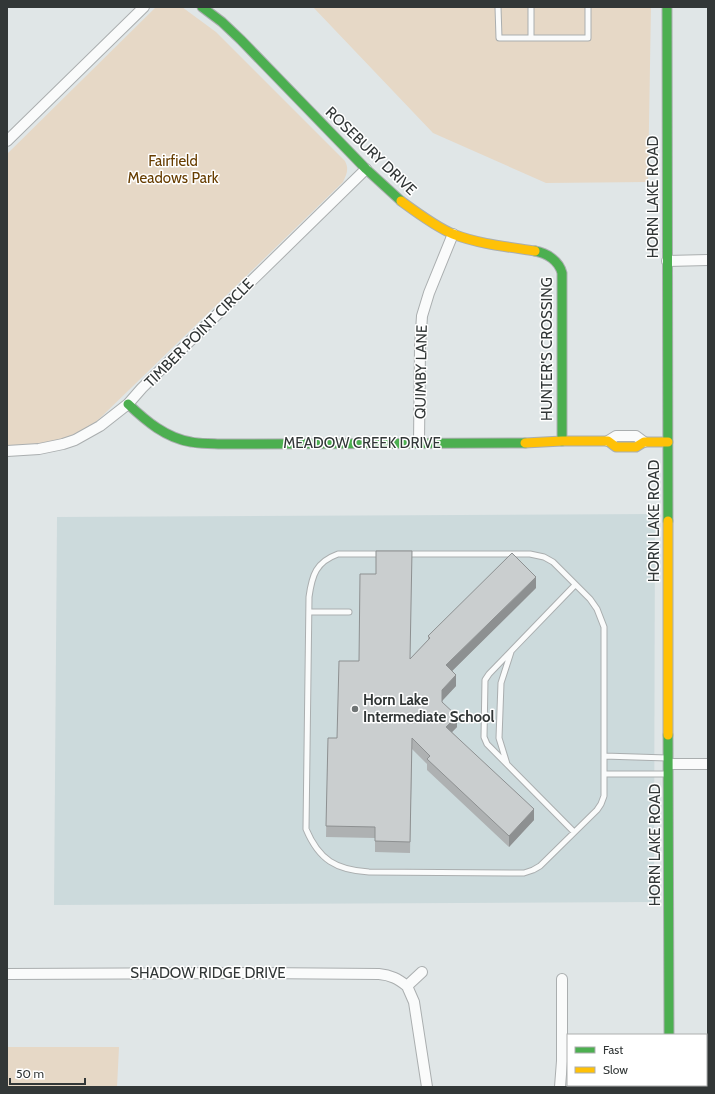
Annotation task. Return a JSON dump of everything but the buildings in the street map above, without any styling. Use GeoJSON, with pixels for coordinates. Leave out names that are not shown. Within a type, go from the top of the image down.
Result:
{"type":"FeatureCollection","features":[{"type":"Feature","properties":{"kind":"street"},"geometry":{"type":"LineString","coordinates":[[7,140],[144,7]]}},
{"type":"Feature","properties":{"kind":"street","name":"ROSEBURY DRIVE"},"geometry":{"type":"LineString","coordinates":[[202,7],[222,22],[241,40],[366,169],[395,196],[418,214],[453,234],[491,244],[538,252],[554,259]]}},
{"type":"Feature","properties":{"kind":"street","name":"HORN LAKE ROAD"},"geometry":{"type":"LineString","coordinates":[[667,7],[669,1034]]}},
{"type":"Feature","properties":{"kind":"street","name":"TIMBER POINT CIRCLE"},"geometry":{"type":"LineString","coordinates":[[7,451],[40,449],[69,442],[100,426],[128,404],[142,388],[366,169]]}},
{"type":"Feature","properties":{"kind":"street","name":"QUIMBY LANE"},"geometry":{"type":"LineString","coordinates":[[419,443],[420,346],[422,316],[429,293],[453,234]]}},
{"type":"Feature","properties":{"kind":"street","name":"HUNTER'S CROSSING"},"geometry":{"type":"LineString","coordinates":[[554,259],[560,266],[562,274],[562,441]]}},
{"type":"Feature","properties":{"kind":"street"},"geometry":{"type":"LineString","coordinates":[[667,262],[708,260]]}},
{"type":"Feature","properties":{"kind":"street","name":"MEADOW CREEK DRIVE"},"geometry":{"type":"LineString","coordinates":[[128,404],[159,430],[183,441],[219,444],[527,443],[608,441],[616,436],[636,436],[644,442],[668,442]]}},
{"type":"Feature","properties":{"kind":"street"},"geometry":{"type":"LineString","coordinates":[[669,761],[708,764]]}},
{"type":"Feature","properties":{"kind":"street"},"geometry":{"type":"LineString","coordinates":[[422,972],[407,986],[414,1002],[428,1087]]}},
{"type":"Feature","properties":{"kind":"street","name":"SHADOW RIDGE DRIVE"},"geometry":{"type":"LineString","coordinates":[[7,974],[379,974],[389,975],[398,979],[407,986]]}},
{"type":"Feature","properties":{"kind":"street"},"geometry":{"type":"LineString","coordinates":[[560,1087],[562,979]]}},
{"type":"Feature","properties":{"kind":"lane"},"geometry":{"type":"LineString","coordinates":[[498,7],[498,38],[588,38],[588,7]]}},
{"type":"Feature","properties":{"kind":"lane"},"geometry":{"type":"LineString","coordinates":[[531,7],[531,38]]}},
{"type":"Feature","properties":{"kind":"lane"},"geometry":{"type":"LineString","coordinates":[[338,554],[530,554],[552,562],[575,585],[590,599],[597,609],[604,627],[604,796],[601,804],[596,810],[540,866],[524,873],[351,871],[338,866],[323,856],[316,848],[306,829],[309,597],[314,574],[318,567],[331,557],[338,554]]}},
{"type":"Feature","properties":{"kind":"lane"},"geometry":{"type":"LineString","coordinates":[[574,832],[487,744],[484,737],[485,680],[489,674],[575,585]]}},
{"type":"Feature","properties":{"kind":"lane"},"geometry":{"type":"LineString","coordinates":[[309,612],[349,612]]}},
{"type":"Feature","properties":{"kind":"lane"},"geometry":{"type":"LineString","coordinates":[[507,765],[500,738],[501,683],[512,650]]}},
{"type":"Feature","properties":{"kind":"lane"},"geometry":{"type":"LineString","coordinates":[[604,756],[669,761]]}},
{"type":"Feature","properties":{"kind":"lane"},"geometry":{"type":"LineString","coordinates":[[604,774],[669,774]]}},
{"type":"Feature","properties":{"kind":"shaded area","name":"Horn Lake Intermediate School"},"geometry":{"type":"Polygon","coordinates":[[[655,514],[654,902],[54,905],[57,517],[655,514]]]}},
{"type":"Feature","properties":{"kind":"green space","name":"Fairfield Meadows Park"},"geometry":{"type":"Polygon","coordinates":[[[156,7],[182,7],[216,32],[345,161],[347,166],[346,174],[343,182],[96,422],[65,439],[53,443],[30,447],[7,446],[7,154],[156,7]]]}},
{"type":"Feature","properties":{"kind":"green space"},"geometry":{"type":"Polygon","coordinates":[[[313,7],[651,7],[648,182],[546,183],[433,133],[313,7]]]}},
{"type":"Feature","properties":{"kind":"green space"},"geometry":{"type":"Polygon","coordinates":[[[7,1047],[119,1047],[117,1087],[7,1087],[7,1047]]]}},
{"type":"Feature","properties":{"kind":"traffic: fast"},"geometry":{"type":"LineString","coordinates":[[202,7],[222,22],[241,40],[366,169],[401,201]]}},
{"type":"Feature","properties":{"kind":"traffic: fast"},"geometry":{"type":"LineString","coordinates":[[667,7],[668,521]]}},
{"type":"Feature","properties":{"kind":"traffic: fast"},"geometry":{"type":"LineString","coordinates":[[535,251],[552,258],[562,273],[562,441]]}},
{"type":"Feature","properties":{"kind":"traffic: fast"},"geometry":{"type":"LineString","coordinates":[[128,404],[142,417],[165,433],[182,440],[198,443],[525,443]]}},
{"type":"Feature","properties":{"kind":"traffic: fast"},"geometry":{"type":"LineString","coordinates":[[668,735],[669,1034]]}},
{"type":"Feature","properties":{"kind":"traffic: slow"},"geometry":{"type":"LineString","coordinates":[[401,201],[433,223],[453,234],[483,243],[535,251]]}},
{"type":"Feature","properties":{"kind":"traffic: slow"},"geometry":{"type":"LineString","coordinates":[[525,443],[608,441],[616,447],[636,447],[644,442],[668,442]]}},
{"type":"Feature","properties":{"kind":"traffic: slow"},"geometry":{"type":"LineString","coordinates":[[668,521],[668,735]]}},
{"type":"Feature","properties":{"kind":"place","name":"Horn Lake Intermediate School"},"geometry":{"type":"Point","coordinates":[355,709]}}]}
